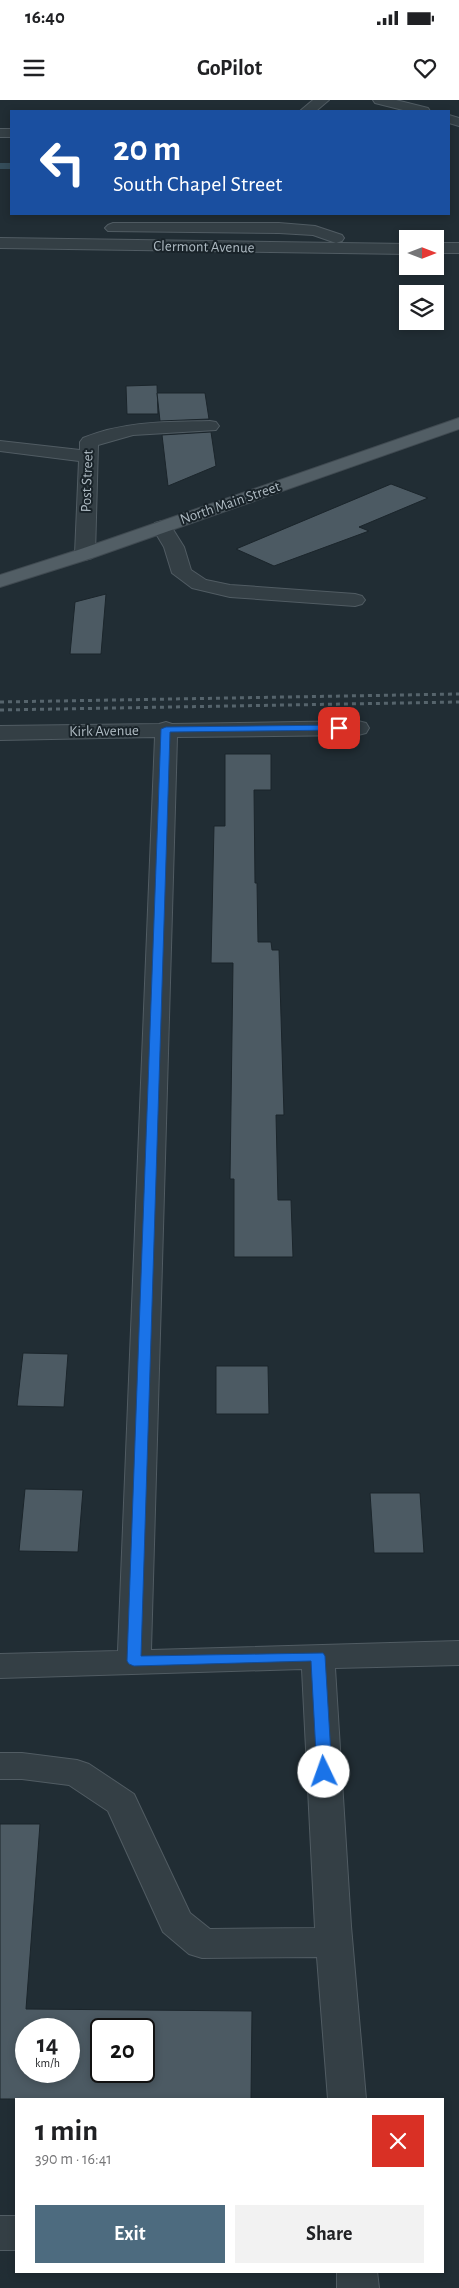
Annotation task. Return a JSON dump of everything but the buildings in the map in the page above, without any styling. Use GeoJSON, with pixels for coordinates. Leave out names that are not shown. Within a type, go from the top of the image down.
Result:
{"type":"FeatureCollection","features":[{"type":"Feature","properties":{"kind":"main road","name":"North Main Street"},"geometry":{"type":"LineString","coordinates":[[0,581],[85,554],[459,423]]}},
{"type":"Feature","properties":{"kind":"street"},"geometry":{"type":"LineString","coordinates":[[308,110],[322,100]]}},
{"type":"Feature","properties":{"kind":"street"},"geometry":{"type":"LineString","coordinates":[[380,100],[419,110]]}},
{"type":"Feature","properties":{"kind":"street","name":"Clermont Avenue"},"geometry":{"type":"LineString","coordinates":[[0,243],[399,248]]}},
{"type":"Feature","properties":{"kind":"street"},"geometry":{"type":"LineString","coordinates":[[444,248],[459,248]]}},
{"type":"Feature","properties":{"kind":"street","name":"Post Street"},"geometry":{"type":"LineString","coordinates":[[85,554],[88,442],[103,435],[123,430],[210,426]]}},
{"type":"Feature","properties":{"kind":"street"},"geometry":{"type":"LineString","coordinates":[[0,446],[87,456]]}},
{"type":"Feature","properties":{"kind":"street"},"geometry":{"type":"LineString","coordinates":[[162,527],[174,547],[182,573],[200,584],[230,591],[355,600]]}},
{"type":"Feature","properties":{"kind":"street","name":"Kirk Avenue"},"geometry":{"type":"LineString","coordinates":[[0,733],[166,729],[358,728]]}},
{"type":"Feature","properties":{"kind":"street"},"geometry":{"type":"LineString","coordinates":[[134,1661],[166,729]]}},
{"type":"Feature","properties":{"kind":"street"},"geometry":{"type":"LineString","coordinates":[[0,1666],[459,1652]]}},
{"type":"Feature","properties":{"kind":"street"},"geometry":{"type":"LineString","coordinates":[[318,1656],[335,1942],[347,2098]]}},
{"type":"Feature","properties":{"kind":"street"},"geometry":{"type":"LineString","coordinates":[[0,1766],[22,1766],[77,1774],[122,1804],[176,1922],[202,1944],[335,1942]]}},
{"type":"Feature","properties":{"kind":"street"},"geometry":{"type":"LineString","coordinates":[[0,2233],[15,2233]]}},
{"type":"Feature","properties":{"kind":"street"},"geometry":{"type":"LineString","coordinates":[[357,2273],[358,2288]]}},
{"type":"Feature","properties":{"kind":"waterway"},"geometry":{"type":"LineString","coordinates":[[0,166],[10,166]]}},
{"type":"Feature","properties":{"kind":"railway"},"geometry":{"type":"LineString","coordinates":[[0,702],[459,694]]}},
{"type":"Feature","properties":{"kind":"railway"},"geometry":{"type":"LineString","coordinates":[[0,710],[459,702]]}},
{"type":"Feature","properties":{"kind":"route"},"geometry":{"type":"LineString","coordinates":[[324,1772],[318,1656],[134,1661],[166,729],[339,728]]}}]}
